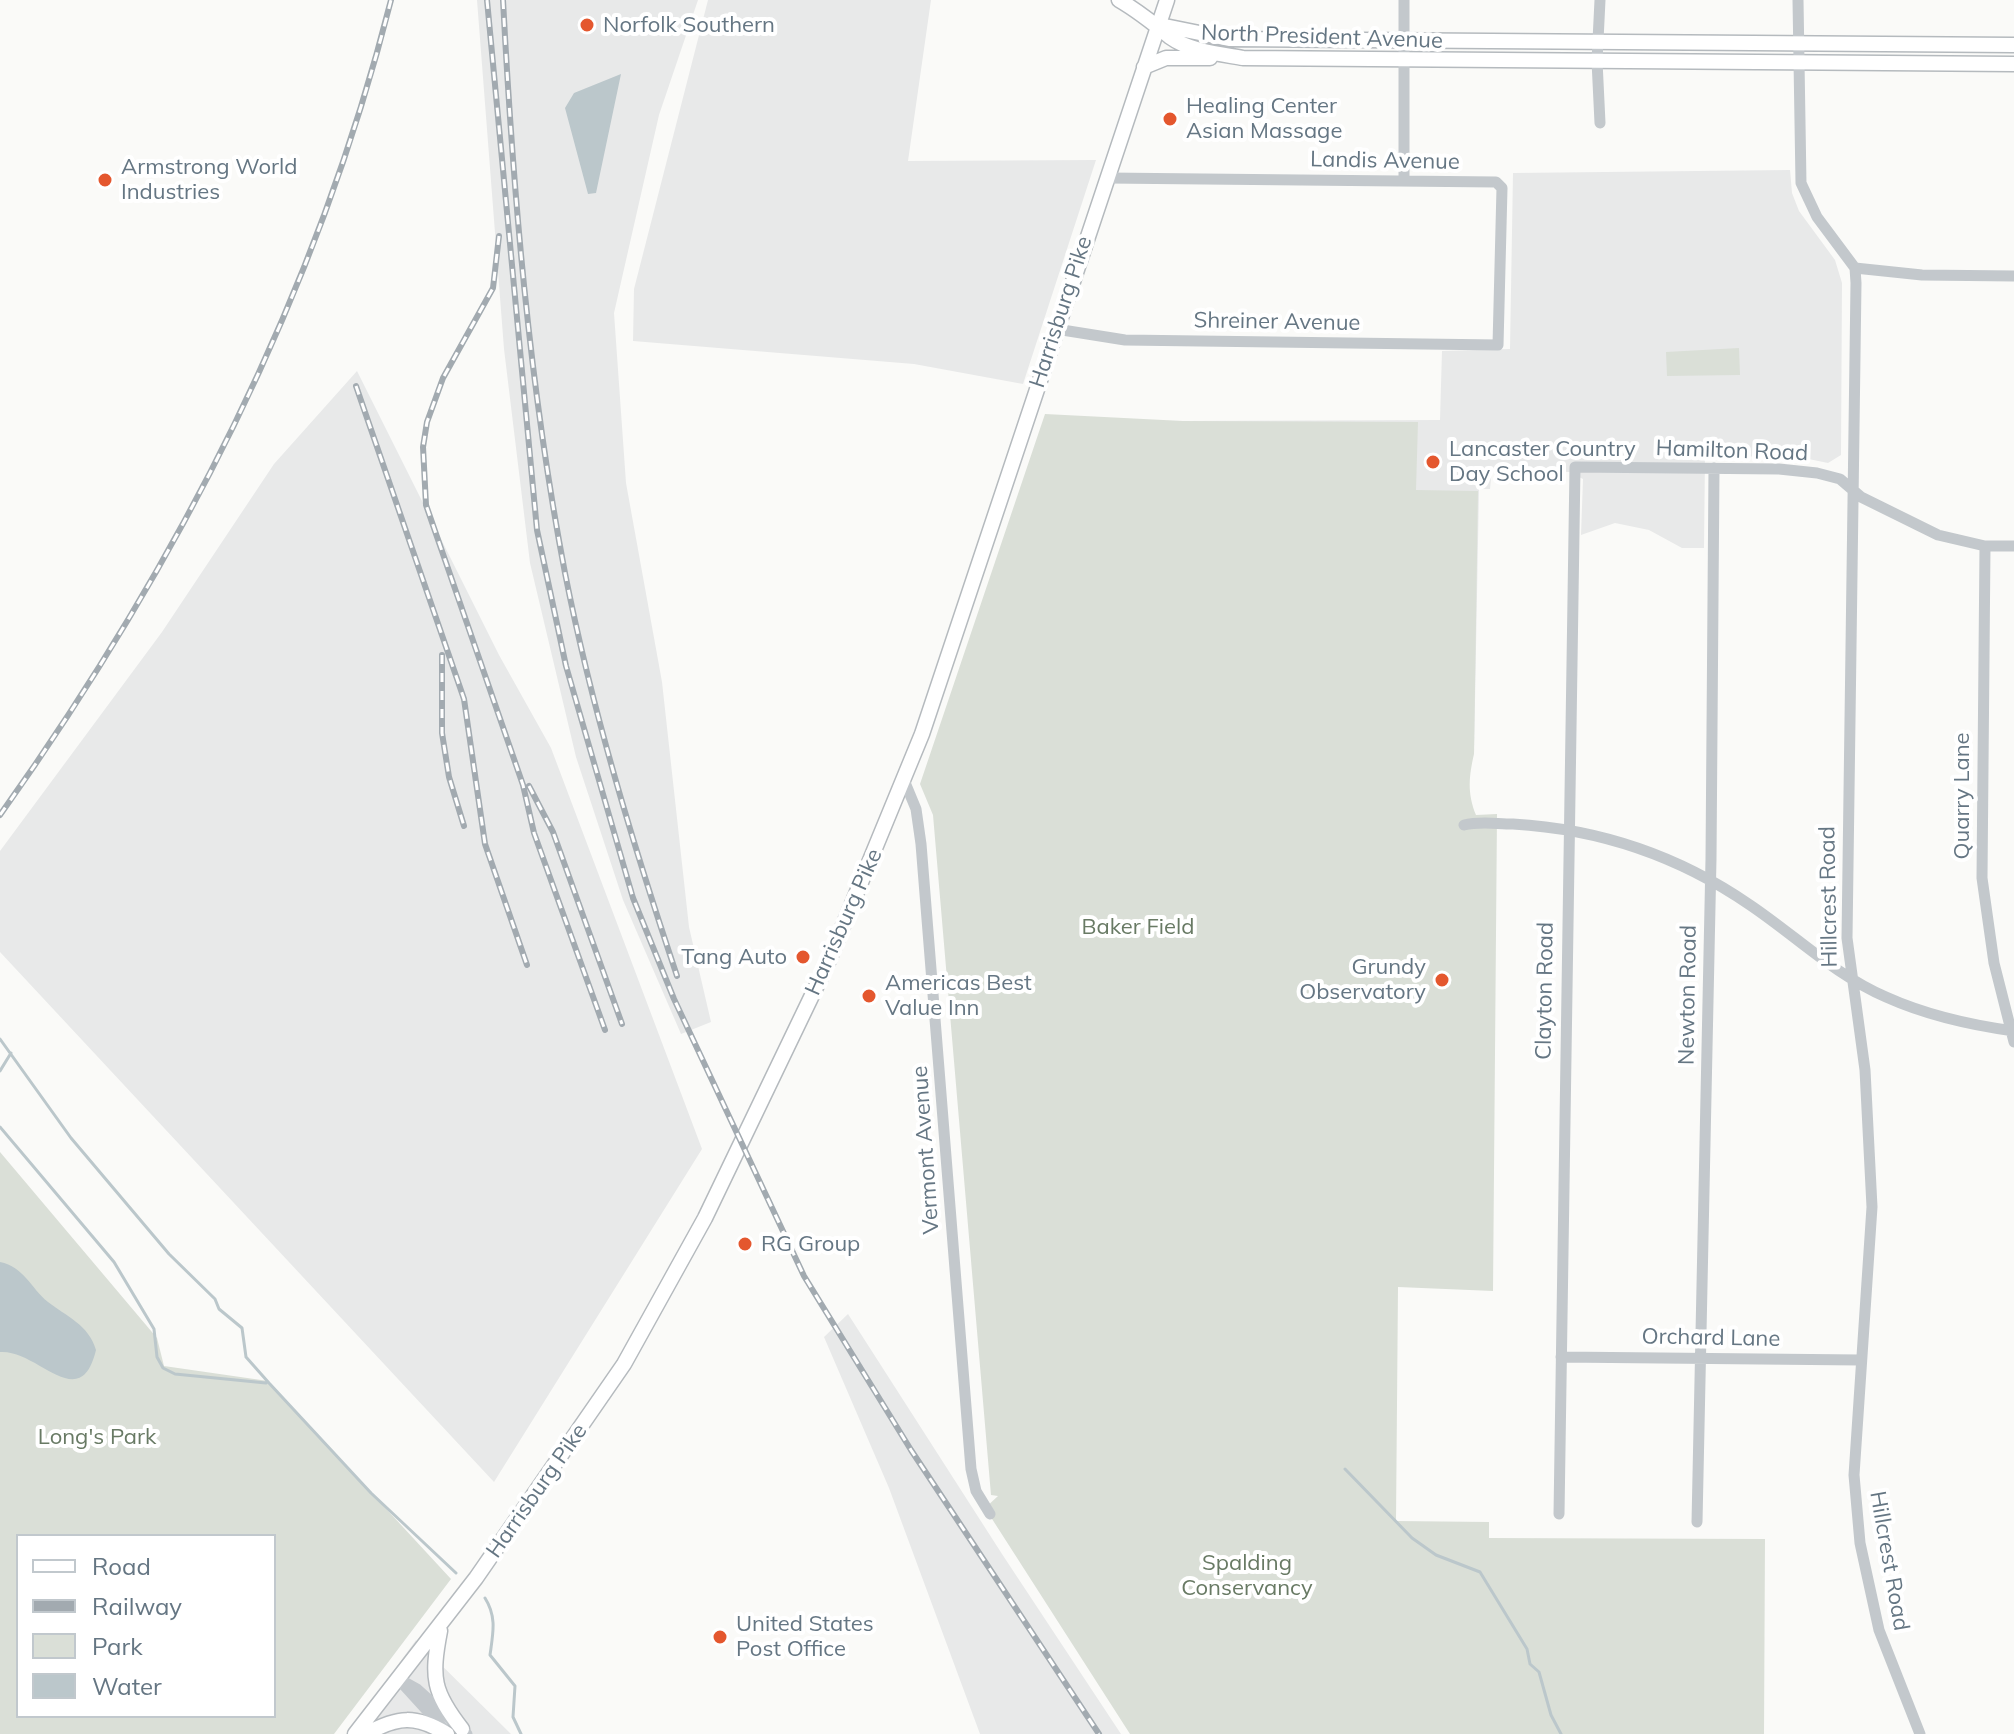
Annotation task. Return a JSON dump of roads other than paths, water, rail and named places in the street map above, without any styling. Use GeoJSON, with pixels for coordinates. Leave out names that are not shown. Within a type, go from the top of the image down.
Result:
{"type":"FeatureCollection","features":[{"type":"Feature","properties":{"kind":"main road"},"geometry":{"type":"LineString","coordinates":[[1119,0],[1159,24]]}},
{"type":"Feature","properties":{"kind":"main road","name":"Harrisburg Pike"},"geometry":{"type":"LineString","coordinates":[[355,1734],[441,1625],[583,1426],[671,1283],[829,960],[904,780],[1167,0]]}},
{"type":"Feature","properties":{"kind":"main road","name":"North President Avenue"},"geometry":{"type":"LineString","coordinates":[[1159,24],[1215,38],[2014,45]]}},
{"type":"Feature","properties":{"kind":"main road","name":"North President Avenue"},"geometry":{"type":"LineString","coordinates":[[1159,24],[1171,37],[1188,45],[1243,58],[2014,64]]}},
{"type":"Feature","properties":{"kind":"main road"},"geometry":{"type":"LineString","coordinates":[[1144,67],[1172,57],[1243,58]]}},
{"type":"Feature","properties":{"kind":"main road"},"geometry":{"type":"LineString","coordinates":[[441,1625],[434,1659],[436,1691],[456,1733]]}},
{"type":"Feature","properties":{"kind":"main road"},"geometry":{"type":"LineString","coordinates":[[366,1734],[393,1720],[408,1718],[456,1733]]}},
{"type":"Feature","properties":{"kind":"street"},"geometry":{"type":"LineString","coordinates":[[1404,0],[1404,181]]}},
{"type":"Feature","properties":{"kind":"street"},"geometry":{"type":"LineString","coordinates":[[1600,0],[1597,61],[1600,123]]}},
{"type":"Feature","properties":{"kind":"street"},"geometry":{"type":"LineString","coordinates":[[1798,0],[1802,186],[1817,217],[1855,268],[1922,275],[2014,276]]}},
{"type":"Feature","properties":{"kind":"street","name":"Landis Avenue"},"geometry":{"type":"LineString","coordinates":[[1107,178],[1500,184],[1498,345]]}},
{"type":"Feature","properties":{"kind":"street","name":"Hillcrest Road"},"geometry":{"type":"LineString","coordinates":[[1855,268],[1847,938],[1865,1070],[1871,1152],[1871,1246],[1860,1360],[1854,1475],[1860,1543],[1879,1630],[1920,1734]]}},
{"type":"Feature","properties":{"kind":"street","name":"Shreiner Avenue"},"geometry":{"type":"LineString","coordinates":[[1056,329],[1125,340],[1498,345]]}},
{"type":"Feature","properties":{"kind":"street","name":"Hamilton Road"},"geometry":{"type":"LineString","coordinates":[[1575,467],[1805,471],[1840,479],[1861,497],[1922,529],[1985,546],[2014,546]]}},
{"type":"Feature","properties":{"kind":"street","name":"Clayton Road"},"geometry":{"type":"LineString","coordinates":[[1559,1514],[1575,467]]}},
{"type":"Feature","properties":{"kind":"street","name":"Newton Road"},"geometry":{"type":"LineString","coordinates":[[1697,1522],[1714,468]]}},
{"type":"Feature","properties":{"kind":"street","name":"Quarry Lane"},"geometry":{"type":"LineString","coordinates":[[1985,546],[1982,878],[1987,926],[2013,1035]]}},
{"type":"Feature","properties":{"kind":"street","name":"Vermont Avenue"},"geometry":{"type":"LineString","coordinates":[[904,780],[915,803],[921,844],[971,1469],[976,1491],[990,1514]]}},
{"type":"Feature","properties":{"kind":"street"},"geometry":{"type":"LineString","coordinates":[[1464,825],[1548,826],[1630,845],[1709,879],[1851,978],[1885,997],[1949,1019],[2013,1035]]}},
{"type":"Feature","properties":{"kind":"street","name":"Orchard Lane"},"geometry":{"type":"LineString","coordinates":[[1561,1357],[1860,1360]]}},
{"type":"Feature","properties":{"kind":"street"},"geometry":{"type":"LineString","coordinates":[[399,1679],[417,1689],[456,1733]]}},
{"type":"Feature","properties":{"kind":"water"},"geometry":{"type":"Polygon","coordinates":[[[621,74],[596,193],[588,194],[565,108],[574,93],[621,74]]]}},
{"type":"Feature","properties":{"kind":"water"},"geometry":{"type":"Polygon","coordinates":[[[0,1262],[21,1273],[48,1302],[76,1322],[93,1341],[96,1350],[89,1369],[80,1378],[56,1375],[29,1360],[0,1352],[0,1262]]]}},
{"type":"Feature","properties":{"kind":"waterway"},"geometry":{"type":"LineString","coordinates":[[0,1039],[71,1138],[169,1254],[215,1299],[219,1309],[242,1328],[246,1357],[371,1493],[456,1573]]}},
{"type":"Feature","properties":{"kind":"waterway"},"geometry":{"type":"LineString","coordinates":[[0,1071],[11,1053]]}},
{"type":"Feature","properties":{"kind":"waterway"},"geometry":{"type":"LineString","coordinates":[[0,1127],[114,1262],[154,1329],[157,1357],[163,1368],[175,1374],[266,1383]]}},
{"type":"Feature","properties":{"kind":"waterway"},"geometry":{"type":"LineString","coordinates":[[1345,1469],[1412,1538],[1436,1555],[1480,1572],[1527,1649],[1530,1664],[1539,1672],[1551,1715],[1561,1734]]}},
{"type":"Feature","properties":{"kind":"waterway"},"geometry":{"type":"LineString","coordinates":[[485,1598],[493,1619],[490,1655],[515,1686],[513,1717],[521,1734]]}},
{"type":"Feature","properties":{"kind":"railway"},"geometry":{"type":"LineString","coordinates":[[0,815],[65,721],[125,624],[182,526],[234,426],[281,323],[323,218],[360,110],[391,0]]}},
{"type":"Feature","properties":{"kind":"railway"},"geometry":{"type":"LineString","coordinates":[[487,0],[537,530],[566,666],[633,898],[674,999],[804,1276],[911,1450],[1099,1734]]}},
{"type":"Feature","properties":{"kind":"railway"},"geometry":{"type":"LineString","coordinates":[[503,0],[524,288],[552,502],[588,675],[615,776],[677,976]]}},
{"type":"Feature","properties":{"kind":"railway"},"geometry":{"type":"LineString","coordinates":[[499,236],[493,288],[443,378],[427,422],[423,447],[426,505],[523,785],[534,833],[605,1030]]}},
{"type":"Feature","properties":{"kind":"railway"},"geometry":{"type":"LineString","coordinates":[[356,386],[464,699],[485,844],[527,965]]}},
{"type":"Feature","properties":{"kind":"railway"},"geometry":{"type":"LineString","coordinates":[[442,655],[442,733],[449,777],[464,826]]}},
{"type":"Feature","properties":{"kind":"railway"},"geometry":{"type":"LineString","coordinates":[[529,786],[553,832],[622,1024]]}},
{"type":"Feature","properties":{"kind":"place","name":"Norfolk Southern"},"geometry":{"type":"Point","coordinates":[587,25]}},
{"type":"Feature","properties":{"kind":"place","name":"Healing Center Asian Massage"},"geometry":{"type":"Point","coordinates":[1170,119]}},
{"type":"Feature","properties":{"kind":"place","name":"Armstrong World Industries"},"geometry":{"type":"Point","coordinates":[105,180]}},
{"type":"Feature","properties":{"kind":"place","name":"Lancaster Country Day School"},"geometry":{"type":"Point","coordinates":[1433,462]}},
{"type":"Feature","properties":{"kind":"place","name":"Tang Auto"},"geometry":{"type":"Point","coordinates":[803,957]}},
{"type":"Feature","properties":{"kind":"place","name":"Grundy Observatory"},"geometry":{"type":"Point","coordinates":[1442,980]}},
{"type":"Feature","properties":{"kind":"place","name":"Americas Best Value Inn"},"geometry":{"type":"Point","coordinates":[869,996]}},
{"type":"Feature","properties":{"kind":"place","name":"RG Group"},"geometry":{"type":"Point","coordinates":[745,1244]}},
{"type":"Feature","properties":{"kind":"place","name":"United States Post Office"},"geometry":{"type":"Point","coordinates":[720,1637]}},
{"type":"Feature","properties":{"kind":"park label","name":"Baker Field"},"geometry":{"type":"Point","coordinates":[1138,927]}},
{"type":"Feature","properties":{"kind":"park label","name":"Long's Park"},"geometry":{"type":"Point","coordinates":[97,1437]}},
{"type":"Feature","properties":{"kind":"park label","name":"Spalding Conservancy"},"geometry":{"type":"Point","coordinates":[1247,1576]}}]}
